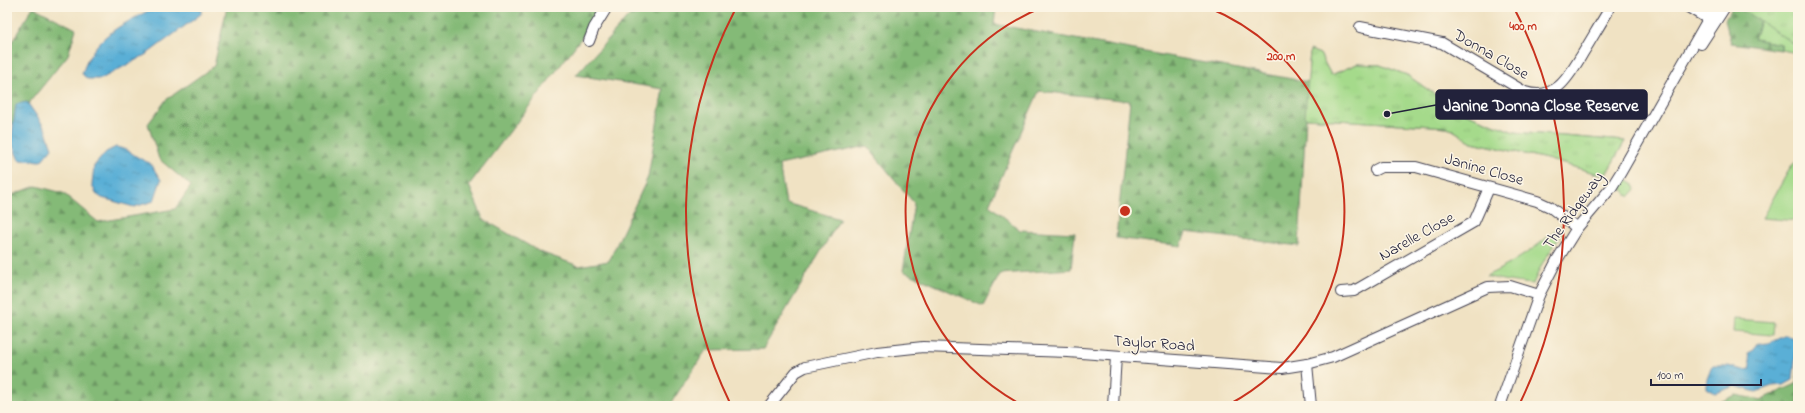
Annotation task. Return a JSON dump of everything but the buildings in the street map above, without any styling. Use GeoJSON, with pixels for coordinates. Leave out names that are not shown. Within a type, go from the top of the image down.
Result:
{"type":"FeatureCollection","features":[{"type":"Feature","properties":{"kind":"street"},"geometry":{"type":"LineString","coordinates":[[589,41],[594,28],[606,7]]}},
{"type":"Feature","properties":{"kind":"street","name":"Donna Close"},"geometry":{"type":"LineString","coordinates":[[1360,28],[1442,43],[1525,92],[1534,95],[1553,90],[1567,80],[1607,13],[1609,7]]}},
{"type":"Feature","properties":{"kind":"street"},"geometry":{"type":"LineString","coordinates":[[1688,7],[1708,19],[1720,10]]}},
{"type":"Feature","properties":{"kind":"street","name":"The Ridgeway"},"geometry":{"type":"LineString","coordinates":[[1671,86],[1693,58],[1720,10]]}},
{"type":"Feature","properties":{"kind":"street","name":"The Ridgeway"},"geometry":{"type":"LineString","coordinates":[[1500,406],[1539,295],[1557,260],[1577,228],[1611,188],[1671,86],[1708,19]]}},
{"type":"Feature","properties":{"kind":"street","name":"Janine Close"},"geometry":{"type":"LineString","coordinates":[[1375,170],[1381,167],[1416,167],[1537,201],[1550,207],[1577,228]]}},
{"type":"Feature","properties":{"kind":"street","name":"Narelle Close"},"geometry":{"type":"LineString","coordinates":[[1341,292],[1354,290],[1474,222],[1489,188]]}},
{"type":"Feature","properties":{"kind":"street","name":"Taylor Road"},"geometry":{"type":"LineString","coordinates":[[769,406],[796,372],[805,367],[877,352],[923,347],[1068,352],[1282,368],[1307,364],[1333,357],[1488,287],[1510,286],[1539,295]]}},
{"type":"Feature","properties":{"kind":"street"},"geometry":{"type":"LineString","coordinates":[[1113,406],[1116,356]]}},
{"type":"Feature","properties":{"kind":"street"},"geometry":{"type":"LineString","coordinates":[[1307,364],[1311,406]]}},
{"type":"Feature","properties":{"kind":"green space"},"geometry":{"type":"Polygon","coordinates":[[[33,7],[76,29],[68,55],[7,130],[7,50],[33,7]]]}},
{"type":"Feature","properties":{"kind":"green space"},"geometry":{"type":"Polygon","coordinates":[[[227,7],[605,7],[469,185],[483,219],[540,252],[579,266],[609,261],[648,177],[663,89],[576,75],[637,7],[996,7],[994,24],[1308,82],[1310,50],[1320,54],[1331,75],[1357,64],[1380,65],[1407,75],[1457,110],[1514,132],[1625,141],[1605,176],[1547,159],[1472,142],[1448,127],[1306,118],[1299,246],[1186,232],[1181,246],[1116,238],[1130,101],[1039,91],[989,205],[1020,230],[1075,233],[1071,269],[1000,274],[983,306],[903,271],[914,203],[867,146],[779,165],[786,203],[840,219],[763,349],[706,350],[669,406],[7,406],[7,197],[36,186],[63,193],[98,222],[175,209],[191,186],[159,159],[148,124],[166,100],[214,66],[227,7]]]}},
{"type":"Feature","properties":{"kind":"green space"},"geometry":{"type":"Polygon","coordinates":[[[1732,7],[1736,7],[1760,20],[1754,39],[1781,44],[1781,50],[1731,43],[1725,20],[1732,7]]]}},
{"type":"Feature","properties":{"kind":"green space"},"geometry":{"type":"Polygon","coordinates":[[[1736,7],[1798,7],[1798,47],[1756,18],[1736,7]]]}},
{"type":"Feature","properties":{"kind":"green space"},"geometry":{"type":"Polygon","coordinates":[[[1760,20],[1798,47],[1798,53],[1781,50],[1781,44],[1754,39],[1760,20]]]}},
{"type":"Feature","properties":{"kind":"green space"},"geometry":{"type":"Polygon","coordinates":[[[1310,50],[1320,54],[1331,75],[1357,64],[1380,65],[1407,75],[1457,110],[1514,132],[1625,141],[1605,176],[1547,159],[1472,142],[1448,127],[1305,118],[1310,50]]]}},
{"type":"Feature","properties":{"kind":"green space"},"geometry":{"type":"Polygon","coordinates":[[[1793,163],[1798,163],[1798,221],[1762,218],[1793,163]]]}},
{"type":"Feature","properties":{"kind":"green space"},"geometry":{"type":"Polygon","coordinates":[[[1624,178],[1633,183],[1636,189],[1629,197],[1623,189],[1620,191],[1619,189],[1624,178]]]}},
{"type":"Feature","properties":{"kind":"green space"},"geometry":{"type":"Polygon","coordinates":[[[1561,225],[1563,232],[1542,264],[1533,284],[1486,276],[1525,254],[1561,225]]]}},
{"type":"Feature","properties":{"kind":"green space"},"geometry":{"type":"Polygon","coordinates":[[[1734,319],[1774,322],[1773,335],[1733,332],[1734,319]]]}},
{"type":"Feature","properties":{"kind":"green space"},"geometry":{"type":"Polygon","coordinates":[[[1798,372],[1798,406],[1711,406],[1736,395],[1761,400],[1796,384],[1798,372]]]}},
{"type":"Feature","properties":{"kind":"water"},"geometry":{"type":"Polygon","coordinates":[[[155,7],[203,7],[201,14],[147,54],[101,79],[87,79],[82,74],[87,60],[102,40],[120,26],[155,7]]]}},
{"type":"Feature","properties":{"kind":"water"},"geometry":{"type":"Polygon","coordinates":[[[27,102],[45,128],[52,148],[41,161],[19,160],[11,142],[16,104],[27,102]]]}},
{"type":"Feature","properties":{"kind":"water"},"geometry":{"type":"Polygon","coordinates":[[[116,147],[126,150],[150,163],[161,180],[154,201],[134,207],[102,198],[96,194],[92,184],[94,166],[106,152],[116,147]]]}},
{"type":"Feature","properties":{"kind":"water"},"geometry":{"type":"Polygon","coordinates":[[[1786,335],[1797,341],[1793,380],[1784,385],[1773,386],[1756,392],[1735,386],[1715,393],[1707,388],[1707,379],[1712,366],[1728,366],[1743,370],[1751,369],[1748,353],[1754,350],[1757,344],[1769,343],[1786,335]]]}},
{"type":"Feature","properties":{"kind":"place","name":"Janine Donna Close Reserve"},"geometry":{"type":"Point","coordinates":[1387,114]}}]}
